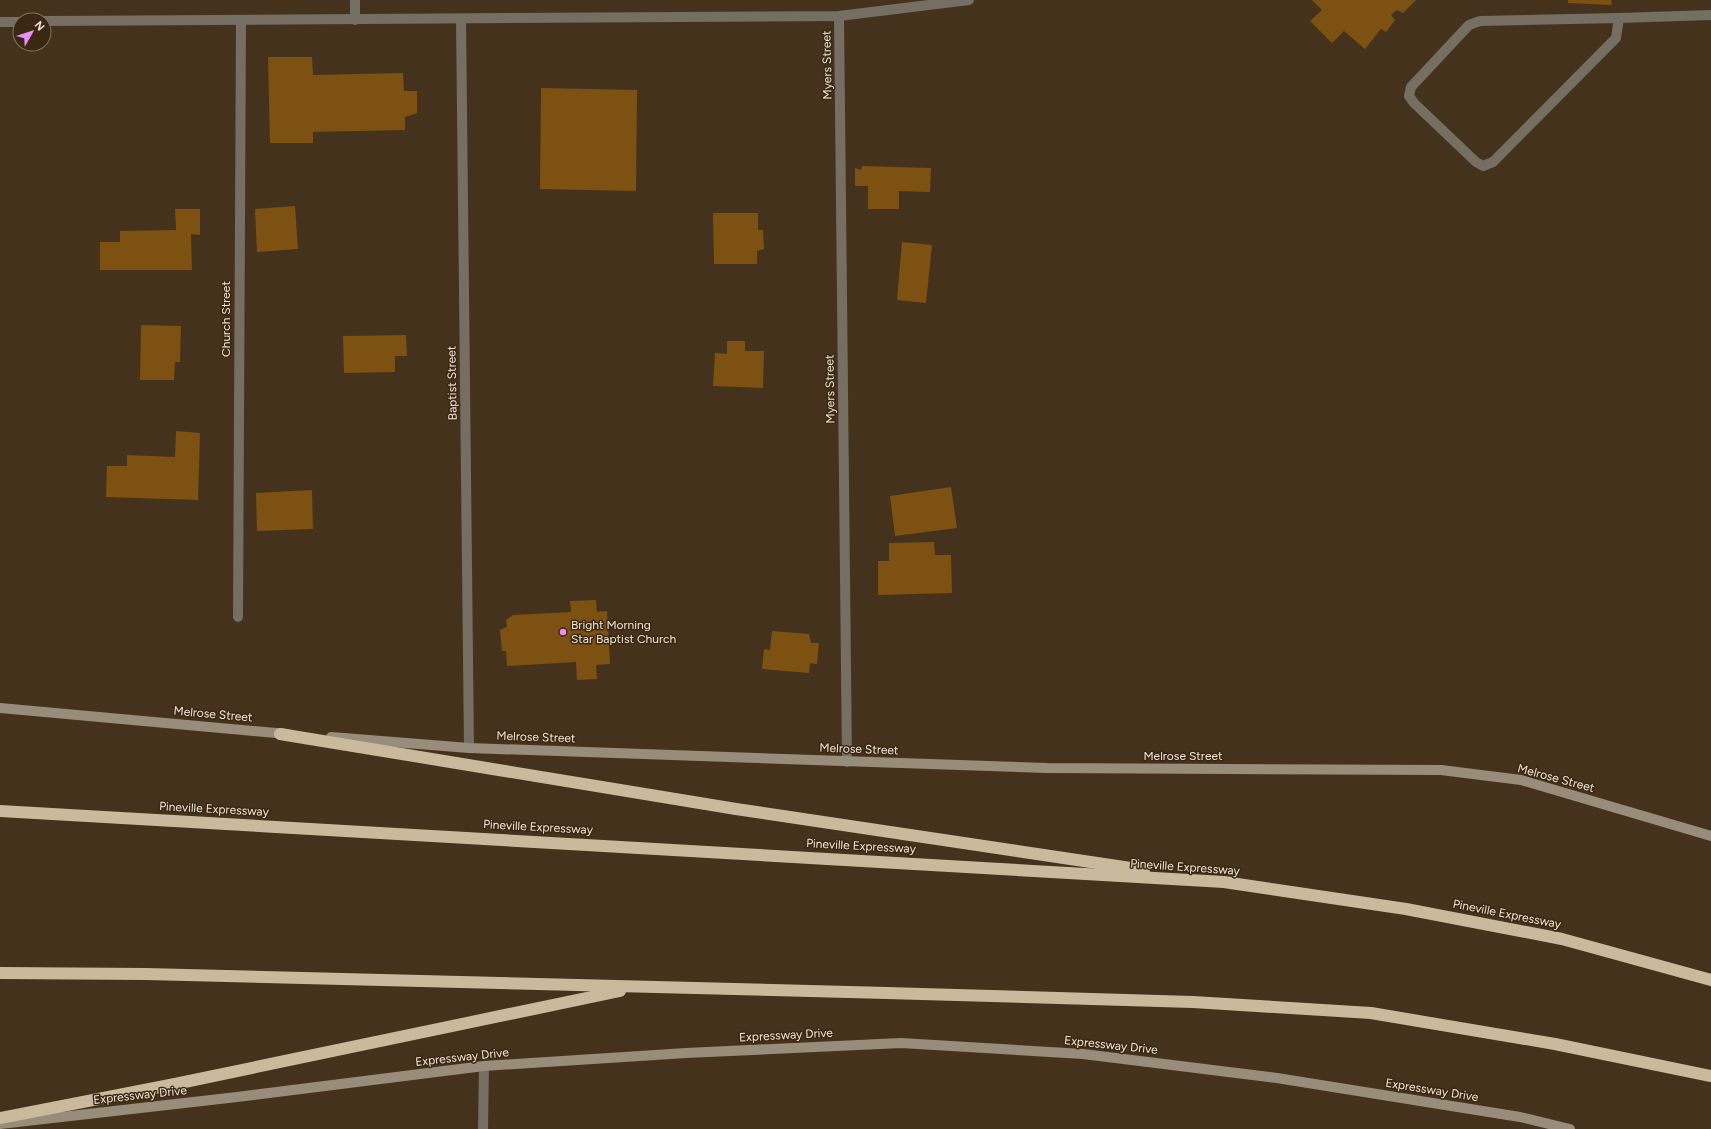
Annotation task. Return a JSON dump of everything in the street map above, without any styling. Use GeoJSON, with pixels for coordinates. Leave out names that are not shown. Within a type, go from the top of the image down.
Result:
{"type":"FeatureCollection","features":[{"type":"Feature","properties":{"kind":"highway"},"geometry":{"type":"LineString","coordinates":[[280,734],[736,809],[1224,882]]}},
{"type":"Feature","properties":{"kind":"highway","name":"Pineville Expressway"},"geometry":{"type":"LineString","coordinates":[[0,811],[1224,882],[1406,909],[1562,939],[1711,980]]}},
{"type":"Feature","properties":{"kind":"highway"},"geometry":{"type":"LineString","coordinates":[[0,973],[146,974],[1185,1002],[1371,1013],[1555,1044],[1711,1076]]}},
{"type":"Feature","properties":{"kind":"highway"},"geometry":{"type":"LineString","coordinates":[[0,1118],[175,1084],[641,987]]}},
{"type":"Feature","properties":{"kind":"main road","name":"Melrose Street"},"geometry":{"type":"LineString","coordinates":[[0,708],[280,734],[469,748],[1047,768],[1441,770],[1521,780],[1711,836]]}},
{"type":"Feature","properties":{"kind":"main road","name":"Expressway Drive"},"geometry":{"type":"LineString","coordinates":[[0,1124],[237,1097],[484,1066],[686,1053],[901,1043],[1083,1054],[1277,1078],[1520,1117],[1570,1129]]}},
{"type":"Feature","properties":{"kind":"street"},"geometry":{"type":"LineString","coordinates":[[355,0],[355,20]]}},
{"type":"Feature","properties":{"kind":"street"},"geometry":{"type":"LineString","coordinates":[[52,21],[839,16],[969,0]]}},
{"type":"Feature","properties":{"kind":"street"},"geometry":{"type":"LineString","coordinates":[[1619,18],[1616,38],[1492,162],[1483,166],[1476,162],[1414,104],[1409,96],[1411,87],[1469,24],[1480,21],[1711,15]]}},
{"type":"Feature","properties":{"kind":"street","name":"Myers Street"},"geometry":{"type":"LineString","coordinates":[[839,16],[847,762]]}},
{"type":"Feature","properties":{"kind":"street","name":"Baptist Street"},"geometry":{"type":"LineString","coordinates":[[461,19],[469,748]]}},
{"type":"Feature","properties":{"kind":"street","name":"Church Street"},"geometry":{"type":"LineString","coordinates":[[238,617],[241,20]]}},
{"type":"Feature","properties":{"kind":"street"},"geometry":{"type":"LineString","coordinates":[[0,22],[12,22]]}},
{"type":"Feature","properties":{"kind":"street"},"geometry":{"type":"LineString","coordinates":[[483,1129],[484,1066]]}},
{"type":"Feature","properties":{"kind":"building"},"geometry":{"type":"Polygon","coordinates":[[[1312,0],[1416,0],[1403,13],[1397,10],[1391,15],[1395,20],[1386,32],[1381,29],[1365,49],[1344,31],[1332,43],[1310,21],[1322,10],[1312,0]]]}},
{"type":"Feature","properties":{"kind":"building"},"geometry":{"type":"Polygon","coordinates":[[[1568,0],[1611,0],[1612,5],[1568,3],[1568,0]]]}},
{"type":"Feature","properties":{"kind":"building"},"geometry":{"type":"Polygon","coordinates":[[[268,57],[312,57],[313,75],[403,73],[404,91],[417,91],[417,113],[405,117],[405,130],[313,132],[313,143],[270,143],[268,57]]]}},
{"type":"Feature","properties":{"kind":"building"},"geometry":{"type":"Polygon","coordinates":[[[541,88],[637,90],[636,191],[540,189],[541,88]]]}},
{"type":"Feature","properties":{"kind":"building"},"geometry":{"type":"Polygon","coordinates":[[[862,166],[931,168],[930,192],[899,191],[899,209],[868,209],[868,186],[855,186],[855,168],[861,170],[862,166]]]}},
{"type":"Feature","properties":{"kind":"building"},"geometry":{"type":"Polygon","coordinates":[[[295,206],[298,249],[257,252],[255,209],[295,206]]]}},
{"type":"Feature","properties":{"kind":"building"},"geometry":{"type":"Polygon","coordinates":[[[175,209],[200,209],[200,235],[191,234],[192,270],[100,270],[100,242],[120,242],[120,231],[176,230],[175,209]]]}},
{"type":"Feature","properties":{"kind":"building"},"geometry":{"type":"Polygon","coordinates":[[[713,213],[758,213],[758,230],[763,230],[764,249],[757,251],[757,264],[714,264],[713,213]]]}},
{"type":"Feature","properties":{"kind":"building"},"geometry":{"type":"Polygon","coordinates":[[[902,242],[932,245],[926,303],[897,300],[902,242]]]}},
{"type":"Feature","properties":{"kind":"building"},"geometry":{"type":"Polygon","coordinates":[[[141,325],[181,326],[180,362],[175,362],[174,380],[140,380],[141,325]]]}},
{"type":"Feature","properties":{"kind":"building"},"geometry":{"type":"Polygon","coordinates":[[[406,335],[407,356],[395,356],[395,372],[344,373],[343,336],[406,335]]]}},
{"type":"Feature","properties":{"kind":"building"},"geometry":{"type":"Polygon","coordinates":[[[727,341],[745,341],[745,351],[764,351],[763,388],[713,386],[715,353],[727,354],[727,341]]]}},
{"type":"Feature","properties":{"kind":"building"},"geometry":{"type":"Polygon","coordinates":[[[176,431],[200,433],[198,500],[106,497],[107,466],[127,466],[127,455],[175,457],[176,431]]]}},
{"type":"Feature","properties":{"kind":"building"},"geometry":{"type":"Polygon","coordinates":[[[951,487],[957,528],[895,536],[890,496],[951,487]]]}},
{"type":"Feature","properties":{"kind":"building"},"geometry":{"type":"Polygon","coordinates":[[[312,490],[313,529],[257,531],[256,493],[312,490]]]}},
{"type":"Feature","properties":{"kind":"building"},"geometry":{"type":"Polygon","coordinates":[[[934,542],[935,555],[951,555],[952,593],[878,595],[878,561],[889,561],[889,543],[934,542]]]}},
{"type":"Feature","properties":{"kind":"building"},"geometry":{"type":"Polygon","coordinates":[[[596,600],[597,612],[607,611],[610,664],[596,665],[597,679],[577,680],[576,662],[507,666],[506,651],[502,651],[500,630],[507,627],[506,620],[513,615],[571,612],[570,601],[596,600]]]}},
{"type":"Feature","properties":{"kind":"building"},"geometry":{"type":"Polygon","coordinates":[[[772,631],[809,634],[811,643],[819,643],[817,664],[810,663],[809,673],[762,669],[764,649],[770,650],[772,631]]]}},
{"type":"Feature","properties":{"kind":"place","name":"Bright Morning Star Baptist Church"},"geometry":{"type":"Point","coordinates":[563,632]}}]}
